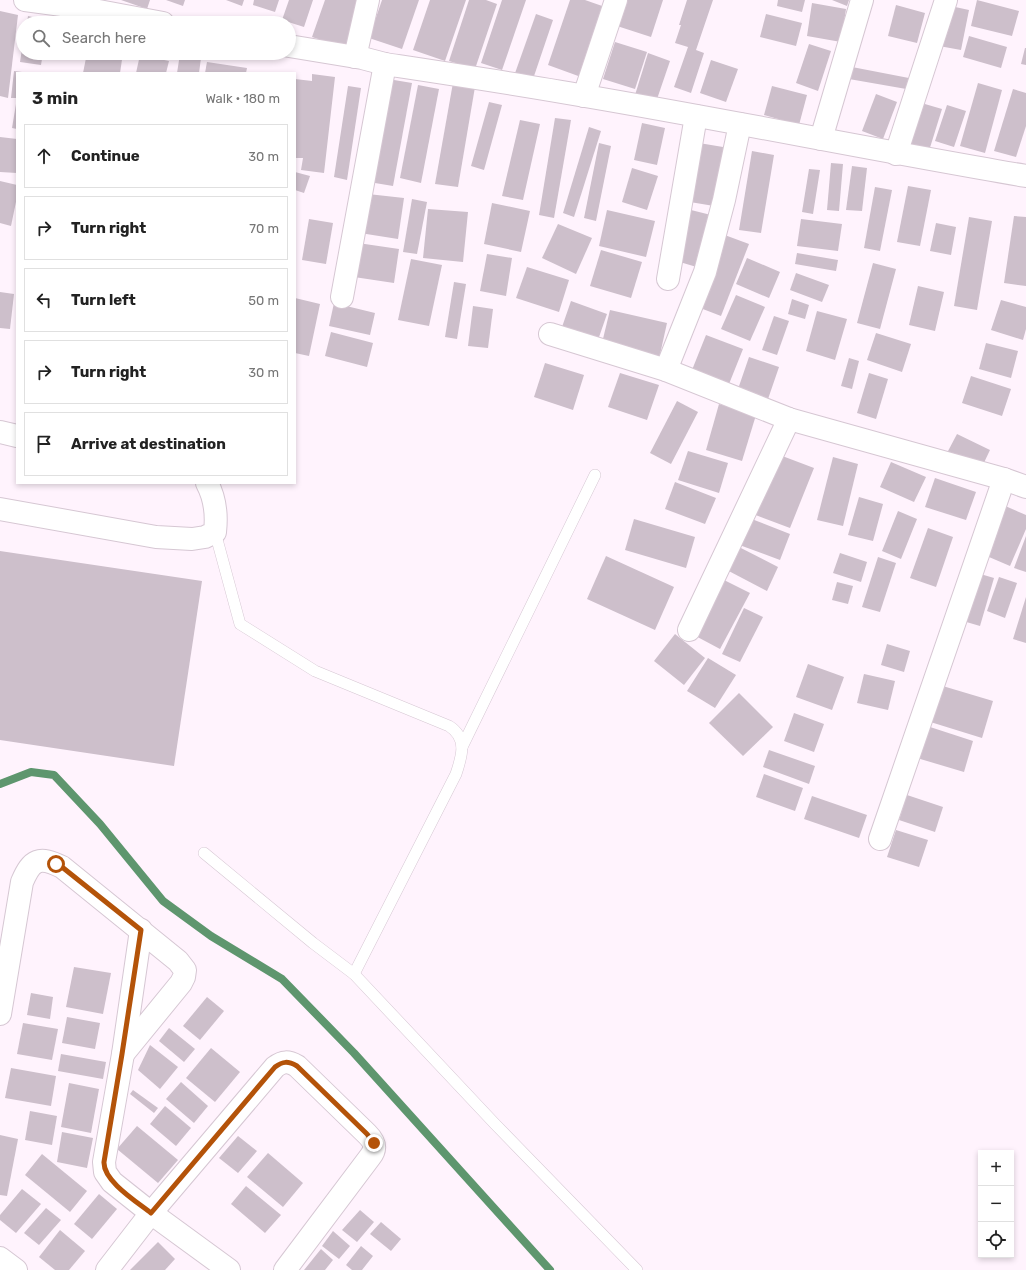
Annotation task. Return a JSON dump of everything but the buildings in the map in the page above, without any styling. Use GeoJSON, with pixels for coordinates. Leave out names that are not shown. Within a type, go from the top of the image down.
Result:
{"type":"FeatureCollection","features":[{"type":"Feature","properties":{"kind":"street"},"geometry":{"type":"LineString","coordinates":[[25,0],[78,4],[132,16]]}},
{"type":"Feature","properties":{"kind":"street"},"geometry":{"type":"LineString","coordinates":[[355,57],[368,0]]}},
{"type":"Feature","properties":{"kind":"street"},"geometry":{"type":"LineString","coordinates":[[584,96],[616,0]]}},
{"type":"Feature","properties":{"kind":"street"},"geometry":{"type":"LineString","coordinates":[[821,139],[862,0]]}},
{"type":"Feature","properties":{"kind":"street"},"geometry":{"type":"LineString","coordinates":[[896,154],[946,0]]}},
{"type":"Feature","properties":{"kind":"street"},"geometry":{"type":"LineString","coordinates":[[296,47],[355,57],[385,64],[584,96],[896,154],[1026,176]]}},
{"type":"Feature","properties":{"kind":"street"},"geometry":{"type":"LineString","coordinates":[[342,297],[385,64]]}},
{"type":"Feature","properties":{"kind":"street"},"geometry":{"type":"LineString","coordinates":[[668,279],[696,116]]}},
{"type":"Feature","properties":{"kind":"street"},"geometry":{"type":"LineString","coordinates":[[666,370],[705,272],[724,200],[740,124]]}},
{"type":"Feature","properties":{"kind":"street"},"geometry":{"type":"LineString","coordinates":[[550,334],[666,370],[789,419],[1019,480],[880,839]]}},
{"type":"Feature","properties":{"kind":"street"},"geometry":{"type":"LineString","coordinates":[[689,630],[789,419]]}},
{"type":"Feature","properties":{"kind":"street"},"geometry":{"type":"LineString","coordinates":[[0,432],[16,436]]}},
{"type":"Feature","properties":{"kind":"street"},"geometry":{"type":"LineString","coordinates":[[0,509],[101,528],[169,538],[192,539],[205,537],[215,532],[217,521],[212,493],[208,484]]}},
{"type":"Feature","properties":{"kind":"street"},"geometry":{"type":"LineString","coordinates":[[0,1014],[22,882],[32,864],[38,861],[49,861],[62,867],[141,930],[181,964],[185,970],[185,975],[181,983],[122,1054]]}},
{"type":"Feature","properties":{"kind":"street"},"geometry":{"type":"LineString","coordinates":[[141,930],[104,1169],[112,1182],[151,1213],[229,1270]]}},
{"type":"Feature","properties":{"kind":"street"},"geometry":{"type":"LineString","coordinates":[[107,1270],[151,1213],[275,1067],[284,1062],[297,1066],[373,1140],[375,1146],[372,1154],[285,1270]]}},
{"type":"Feature","properties":{"kind":"street"},"geometry":{"type":"LineString","coordinates":[[0,1258],[16,1270]]}},
{"type":"Feature","properties":{"kind":"lane"},"geometry":{"type":"LineString","coordinates":[[462,747],[595,475]]}},
{"type":"Feature","properties":{"kind":"lane"},"geometry":{"type":"LineString","coordinates":[[215,532],[240,624],[315,672],[449,726],[454,729],[459,736],[462,747],[462,755],[456,774],[354,974]]}},
{"type":"Feature","properties":{"kind":"lane"},"geometry":{"type":"LineString","coordinates":[[204,853],[313,943],[354,974],[495,1124],[637,1270]]}},
{"type":"Feature","properties":{"kind":"waterway"},"geometry":{"type":"LineString","coordinates":[[0,784],[31,772],[54,775],[100,824],[163,901],[211,936],[282,979],[354,1053],[550,1270]]}},
{"type":"Feature","properties":{"kind":"route"},"geometry":{"type":"LineString","coordinates":[[56,864],[62,867],[141,930],[104,1162],[105,1172],[112,1182],[151,1213],[275,1067],[284,1062],[297,1066],[367,1134],[374,1143]]}}]}
